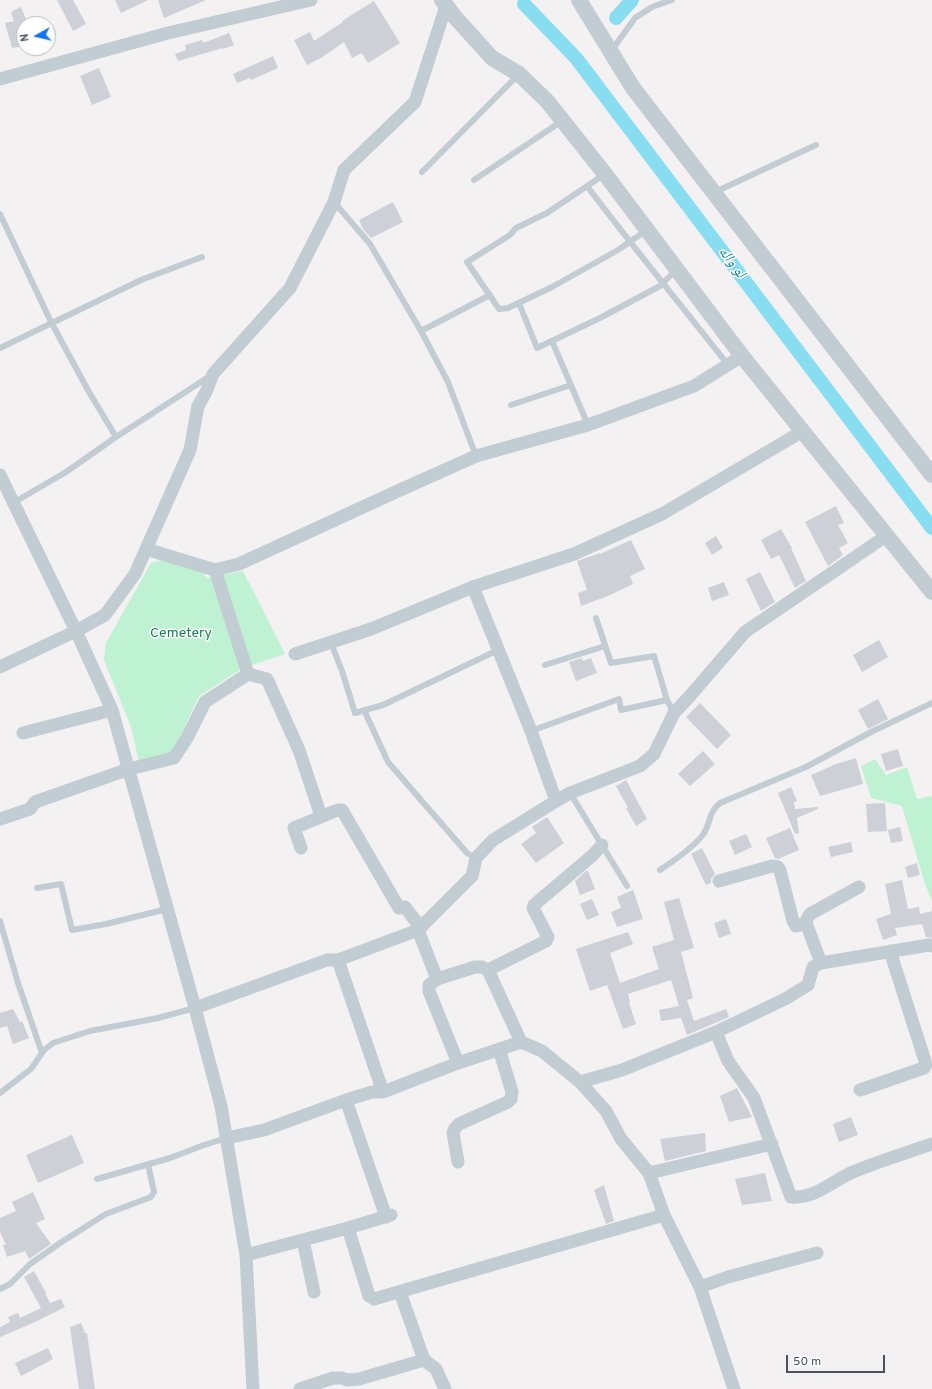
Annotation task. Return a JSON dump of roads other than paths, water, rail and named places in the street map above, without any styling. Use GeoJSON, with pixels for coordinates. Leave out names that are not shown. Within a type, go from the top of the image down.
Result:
{"type":"FeatureCollection","features":[{"type":"Feature","properties":{"kind":"street"},"geometry":{"type":"LineString","coordinates":[[0,78],[168,33],[306,0]]}},
{"type":"Feature","properties":{"kind":"street"},"geometry":{"type":"LineString","coordinates":[[579,0],[633,88],[930,467]]}},
{"type":"Feature","properties":{"kind":"street"},"geometry":{"type":"LineString","coordinates":[[444,3],[492,58],[519,74],[547,101],[605,174],[742,356],[932,592]]}},
{"type":"Feature","properties":{"kind":"street"},"geometry":{"type":"LineString","coordinates":[[0,667],[76,631],[105,615],[135,574],[190,450],[198,406],[206,392],[213,374],[290,288],[334,202],[344,170],[416,102],[444,3]]}},
{"type":"Feature","properties":{"kind":"street"},"geometry":{"type":"LineString","coordinates":[[146,549],[215,570],[239,564],[476,456],[588,425],[694,386],[742,356]]}},
{"type":"Feature","properties":{"kind":"street"},"geometry":{"type":"LineString","coordinates":[[295,654],[371,629],[472,587],[574,554],[662,514],[802,431]]}},
{"type":"Feature","properties":{"kind":"street"},"geometry":{"type":"LineString","coordinates":[[0,475],[76,631],[112,710],[195,1008],[221,1106],[246,1255],[253,1389]]}},
{"type":"Feature","properties":{"kind":"street"},"geometry":{"type":"LineString","coordinates":[[195,1008],[327,960],[338,960],[420,929],[472,876],[476,858],[494,840],[570,793],[640,766],[654,754],[674,713],[745,632],[886,536]]}},
{"type":"Feature","properties":{"kind":"street"},"geometry":{"type":"LineString","coordinates":[[215,570],[248,674]]}},
{"type":"Feature","properties":{"kind":"street"},"geometry":{"type":"LineString","coordinates":[[472,587],[530,731],[556,801]]}},
{"type":"Feature","properties":{"kind":"street"},"geometry":{"type":"LineString","coordinates":[[0,819],[30,809],[35,802],[128,769],[174,758],[187,738],[205,702],[248,674],[267,679],[299,750],[321,816]]}},
{"type":"Feature","properties":{"kind":"street"},"geometry":{"type":"LineString","coordinates":[[23,733],[112,710]]}},
{"type":"Feature","properties":{"kind":"street"},"geometry":{"type":"LineString","coordinates":[[301,848],[294,828],[321,816],[342,810],[399,908],[405,907],[420,929],[438,979]]}},
{"type":"Feature","properties":{"kind":"street"},"geometry":{"type":"LineString","coordinates":[[488,970],[546,941],[548,937],[533,908],[534,905],[593,855],[602,844]]}},
{"type":"Feature","properties":{"kind":"street"},"geometry":{"type":"LineString","coordinates":[[719,881],[772,866],[778,867],[793,921],[796,926],[806,923]]}},
{"type":"Feature","properties":{"kind":"street"},"geometry":{"type":"LineString","coordinates":[[821,963],[806,923],[807,919],[810,914],[859,887]]}},
{"type":"Feature","properties":{"kind":"street"},"geometry":{"type":"LineString","coordinates":[[580,1082],[622,1070],[716,1032],[785,999],[808,985],[812,967],[821,963],[929,945],[932,946]]}},
{"type":"Feature","properties":{"kind":"street"},"geometry":{"type":"LineString","coordinates":[[860,1090],[924,1068],[926,1064],[890,951]]}},
{"type":"Feature","properties":{"kind":"street"},"geometry":{"type":"LineString","coordinates":[[338,960],[383,1092]]}},
{"type":"Feature","properties":{"kind":"street"},"geometry":{"type":"LineString","coordinates":[[458,1063],[429,991],[429,985],[438,979],[474,967],[482,967],[488,970],[521,1042]]}},
{"type":"Feature","properties":{"kind":"street"},"geometry":{"type":"LineString","coordinates":[[716,1032],[728,1060],[754,1098],[791,1197],[797,1198],[816,1193],[851,1173],[932,1144]]}},
{"type":"Feature","properties":{"kind":"street"},"geometry":{"type":"LineString","coordinates":[[227,1138],[264,1130],[372,1092],[383,1092],[458,1063],[521,1042],[542,1051],[580,1082],[606,1111],[621,1140],[649,1173],[664,1215],[700,1287],[734,1389]]}},
{"type":"Feature","properties":{"kind":"street"},"geometry":{"type":"LineString","coordinates":[[458,1162],[453,1132],[455,1128],[460,1124],[512,1099],[512,1092],[499,1049]]}},
{"type":"Feature","properties":{"kind":"street"},"geometry":{"type":"LineString","coordinates":[[246,1255],[389,1216],[346,1100]]}},
{"type":"Feature","properties":{"kind":"street"},"geometry":{"type":"LineString","coordinates":[[649,1173],[772,1144]]}},
{"type":"Feature","properties":{"kind":"street"},"geometry":{"type":"LineString","coordinates":[[348,1228],[369,1296],[374,1299],[664,1215]]}},
{"type":"Feature","properties":{"kind":"street"},"geometry":{"type":"LineString","coordinates":[[303,1240],[314,1292]]}},
{"type":"Feature","properties":{"kind":"street"},"geometry":{"type":"LineString","coordinates":[[700,1287],[728,1277],[817,1253]]}},
{"type":"Feature","properties":{"kind":"street"},"geometry":{"type":"LineString","coordinates":[[400,1292],[424,1360],[436,1368],[445,1389]]}},
{"type":"Feature","properties":{"kind":"street"},"geometry":{"type":"LineString","coordinates":[[300,1389],[333,1378],[359,1380],[424,1360]]}},
{"type":"Feature","properties":{"kind":"lane"},"geometry":{"type":"LineString","coordinates":[[611,51],[635,18],[652,7],[672,0]]}},
{"type":"Feature","properties":{"kind":"lane"},"geometry":{"type":"LineString","coordinates":[[422,172],[519,74]]}},
{"type":"Feature","properties":{"kind":"lane"},"geometry":{"type":"LineString","coordinates":[[474,180],[563,121]]}},
{"type":"Feature","properties":{"kind":"lane"},"geometry":{"type":"LineString","coordinates":[[714,193],[816,145]]}},
{"type":"Feature","properties":{"kind":"lane"},"geometry":{"type":"LineString","coordinates":[[605,174],[547,212],[516,228],[510,235],[467,262],[498,309],[508,308],[552,287],[618,250],[647,230]]}},
{"type":"Feature","properties":{"kind":"lane"},"geometry":{"type":"LineString","coordinates":[[587,186],[629,242],[663,282],[728,365]]}},
{"type":"Feature","properties":{"kind":"lane"},"geometry":{"type":"LineString","coordinates":[[334,202],[370,244],[422,331],[448,382],[476,456]]}},
{"type":"Feature","properties":{"kind":"lane"},"geometry":{"type":"LineString","coordinates":[[0,214],[52,322],[89,392],[116,437]]}},
{"type":"Feature","properties":{"kind":"lane"},"geometry":{"type":"LineString","coordinates":[[0,348],[141,280],[202,257]]}},
{"type":"Feature","properties":{"kind":"lane"},"geometry":{"type":"LineString","coordinates":[[519,303],[537,348],[600,318],[660,286],[677,269]]}},
{"type":"Feature","properties":{"kind":"lane"},"geometry":{"type":"LineString","coordinates":[[422,331],[490,295]]}},
{"type":"Feature","properties":{"kind":"lane"},"geometry":{"type":"LineString","coordinates":[[552,341],[588,425]]}},
{"type":"Feature","properties":{"kind":"lane"},"geometry":{"type":"LineString","coordinates":[[13,503],[66,472],[116,437],[213,374]]}},
{"type":"Feature","properties":{"kind":"lane"},"geometry":{"type":"LineString","coordinates":[[511,404],[571,385]]}},
{"type":"Feature","properties":{"kind":"lane"},"geometry":{"type":"LineString","coordinates":[[596,618],[611,663],[654,656],[667,700],[674,713]]}},
{"type":"Feature","properties":{"kind":"lane"},"geometry":{"type":"LineString","coordinates":[[330,643],[342,672],[355,713],[383,705],[498,650]]}},
{"type":"Feature","properties":{"kind":"lane"},"geometry":{"type":"LineString","coordinates":[[545,665],[605,646]]}},
{"type":"Feature","properties":{"kind":"lane"},"geometry":{"type":"LineString","coordinates":[[530,731],[619,699],[621,710],[667,700]]}},
{"type":"Feature","properties":{"kind":"lane"},"geometry":{"type":"LineString","coordinates":[[660,870],[697,842],[704,833],[713,808],[720,803],[806,767],[871,732],[932,703]]}},
{"type":"Feature","properties":{"kind":"lane"},"geometry":{"type":"LineString","coordinates":[[364,710],[388,762],[467,853],[476,858]]}},
{"type":"Feature","properties":{"kind":"lane"},"geometry":{"type":"LineString","coordinates":[[570,793],[627,886]]}},
{"type":"Feature","properties":{"kind":"lane"},"geometry":{"type":"LineString","coordinates":[[37,888],[61,884],[72,930],[106,924],[167,909]]}},
{"type":"Feature","properties":{"kind":"lane"},"geometry":{"type":"LineString","coordinates":[[0,921],[18,983],[42,1053]]}},
{"type":"Feature","properties":{"kind":"lane"},"geometry":{"type":"LineString","coordinates":[[0,1092],[30,1069],[42,1053],[53,1043],[90,1031],[158,1018],[195,1008]]}},
{"type":"Feature","properties":{"kind":"lane"},"geometry":{"type":"LineString","coordinates":[[97,1179],[170,1158],[227,1138]]}},
{"type":"Feature","properties":{"kind":"lane"},"geometry":{"type":"LineString","coordinates":[[0,1289],[10,1284],[30,1264],[63,1240],[106,1214],[151,1198],[154,1192],[148,1164]]}},
{"type":"Feature","properties":{"kind":"waterway"},"geometry":{"type":"LineString","coordinates":[[616,18],[632,0]]}},
{"type":"Feature","properties":{"kind":"waterway","name":"لو واله"},"geometry":{"type":"LineString","coordinates":[[524,4],[576,58],[932,528]]}},
{"type":"Feature","properties":{"kind":"park label","name":"Cemetery"},"geometry":{"type":"Point","coordinates":[181,634]}}]}
